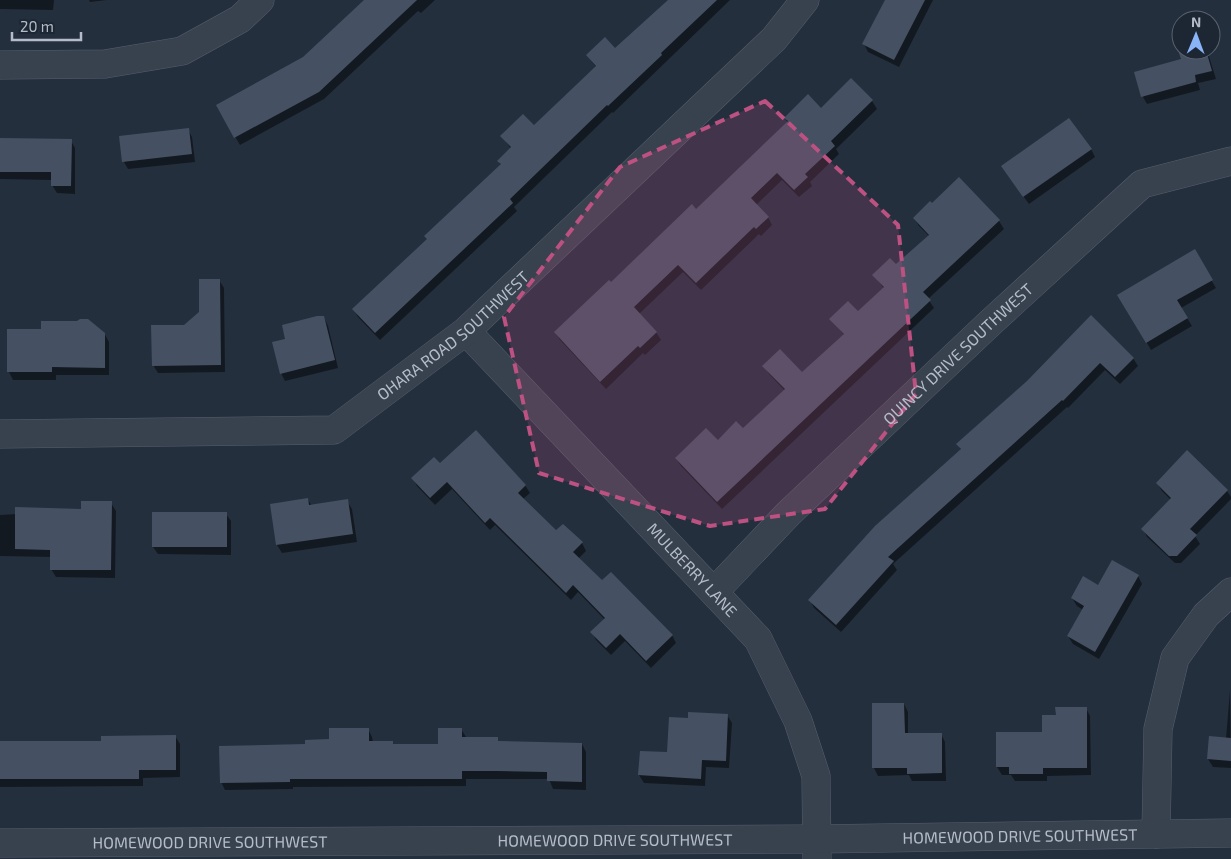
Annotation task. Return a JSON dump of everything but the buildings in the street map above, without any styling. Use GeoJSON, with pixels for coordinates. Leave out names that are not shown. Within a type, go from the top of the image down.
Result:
{"type":"FeatureCollection","features":[{"type":"Feature","properties":{"kind":"street"},"geometry":{"type":"LineString","coordinates":[[0,66],[105,64],[182,51],[240,19],[260,0]]}},
{"type":"Feature","properties":{"kind":"street","name":"OHARA ROAD SOUTHWEST"},"geometry":{"type":"LineString","coordinates":[[0,434],[334,430],[466,331],[774,39],[805,0]]}},
{"type":"Feature","properties":{"kind":"street","name":"QUINCY DRIVE SOUTHWEST"},"geometry":{"type":"LineString","coordinates":[[714,592],[788,514],[982,330],[1142,184],[1231,162]]}},
{"type":"Feature","properties":{"kind":"street","name":"MULBERRY LANE"},"geometry":{"type":"LineString","coordinates":[[466,331],[758,639],[798,721],[816,776],[816,849]]}},
{"type":"Feature","properties":{"kind":"street"},"geometry":{"type":"LineString","coordinates":[[1156,834],[1158,729],[1175,658],[1206,615],[1231,592]]}},
{"type":"Feature","properties":{"kind":"street","name":"HOMEWOOD DRIVE SOUTHWEST"},"geometry":{"type":"LineString","coordinates":[[0,843],[816,849],[1156,834],[1231,833]]}},
{"type":"Feature","properties":{"kind":"highlighted area"},"geometry":{"type":"Polygon","coordinates":[[[765,101],[898,225],[916,394],[825,509],[710,526],[539,473],[504,317],[620,167],[765,101]]]}}]}
